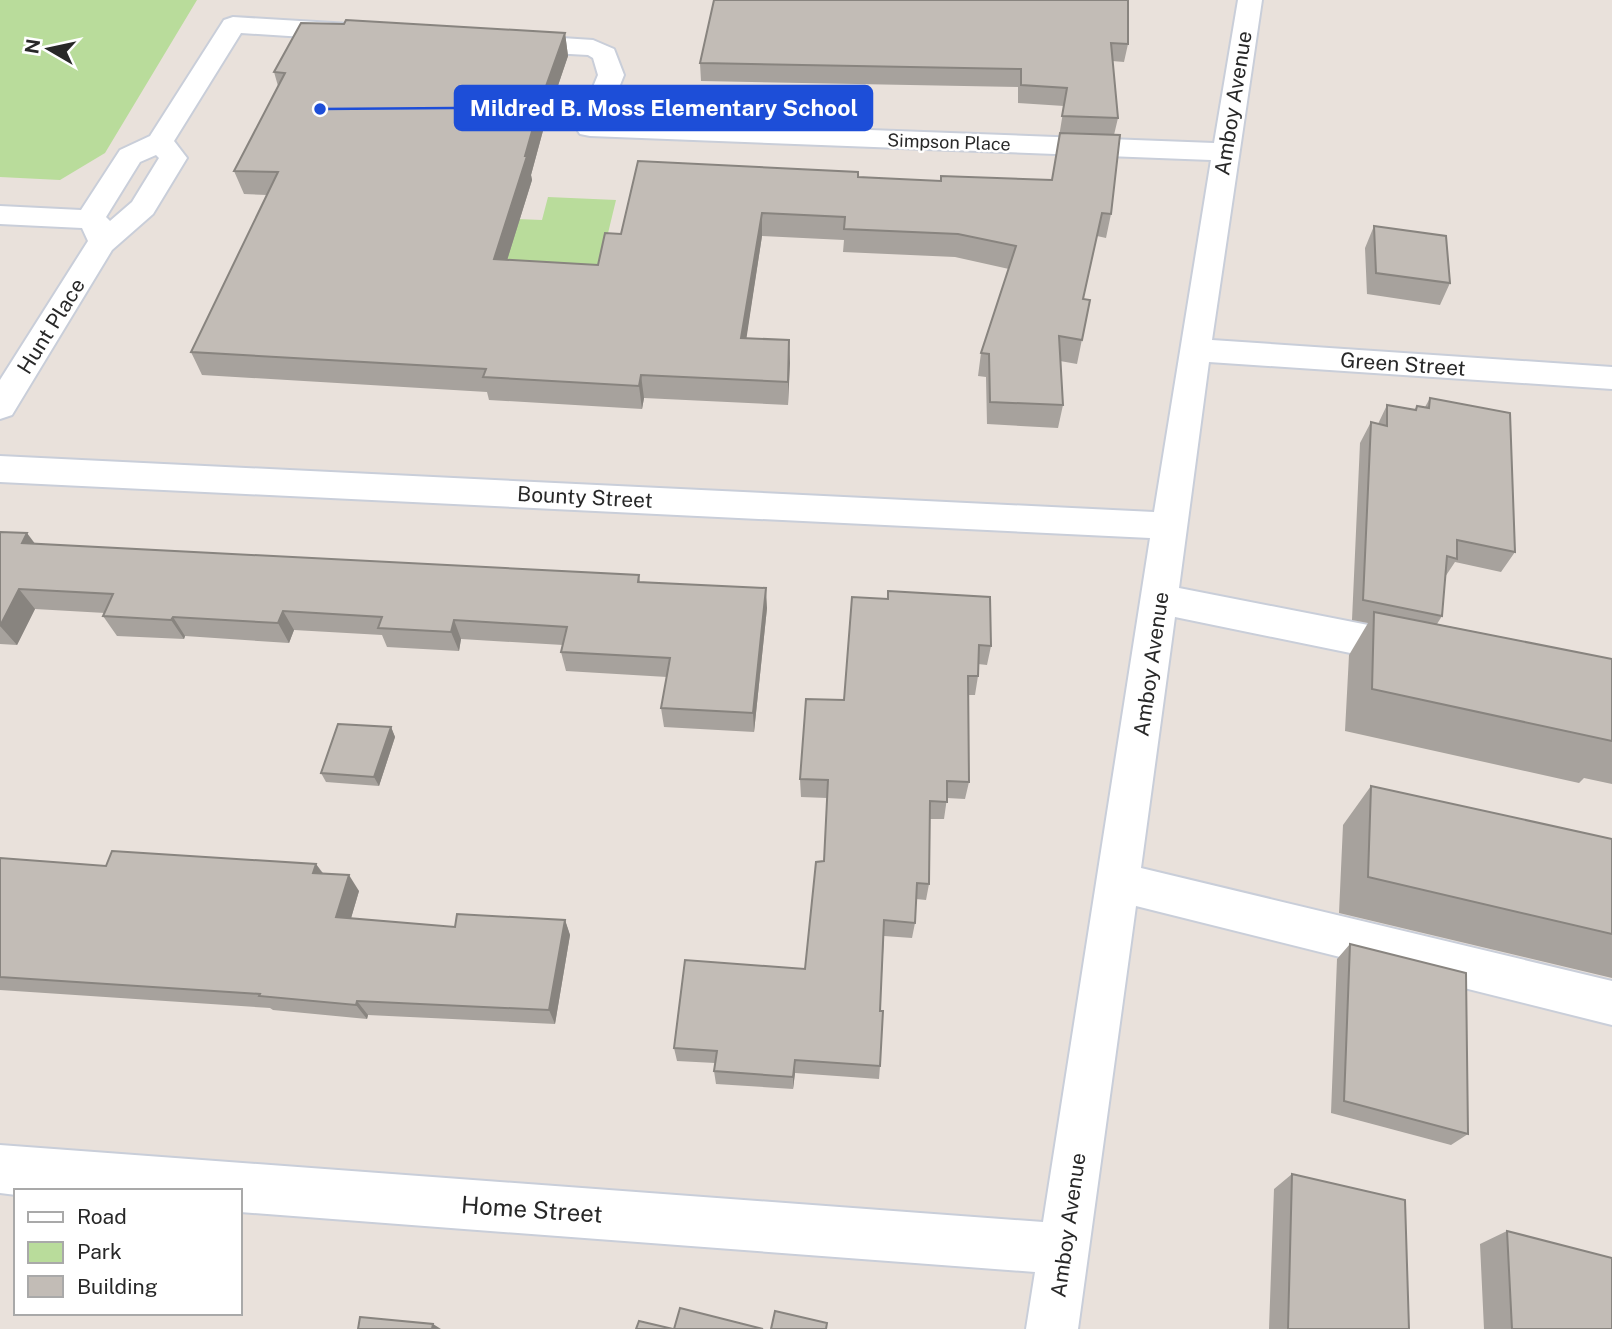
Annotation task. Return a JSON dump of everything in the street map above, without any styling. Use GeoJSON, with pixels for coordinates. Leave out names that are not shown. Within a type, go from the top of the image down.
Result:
{"type":"FeatureCollection","features":[{"type":"Feature","properties":{"kind":"street","name":"Amboy Avenue"},"geometry":{"type":"LineString","coordinates":[[1052,1329],[1195,350],[1250,0]]}},
{"type":"Feature","properties":{"kind":"street"},"geometry":{"type":"LineString","coordinates":[[0,215],[95,232],[143,208],[173,158],[160,142],[233,25],[370,33]]}},
{"type":"Feature","properties":{"kind":"street","name":"Simpson Place"},"geometry":{"type":"LineString","coordinates":[[493,41],[593,48],[605,54],[611,75],[600,97],[590,128],[1225,152]]}},
{"type":"Feature","properties":{"kind":"street","name":"Hunt Place"},"geometry":{"type":"LineString","coordinates":[[0,407],[95,232],[130,156],[160,142]]}},
{"type":"Feature","properties":{"kind":"street","name":"Green Street"},"geometry":{"type":"LineString","coordinates":[[1195,350],[1612,377]]}},
{"type":"Feature","properties":{"kind":"street","name":"Bounty Street"},"geometry":{"type":"LineString","coordinates":[[0,469],[1170,526]]}},
{"type":"Feature","properties":{"kind":"street"},"geometry":{"type":"LineString","coordinates":[[1160,599],[1438,655]]}},
{"type":"Feature","properties":{"kind":"street"},"geometry":{"type":"LineString","coordinates":[[1118,882],[1612,1003]]}},
{"type":"Feature","properties":{"kind":"street","name":"Home Street"},"geometry":{"type":"LineString","coordinates":[[0,1169],[1064,1249]]}},
{"type":"Feature","properties":{"kind":"green space"},"geometry":{"type":"Polygon","coordinates":[[[0,0],[197,0],[105,153],[60,180],[0,177],[0,0]]]}},
{"type":"Feature","properties":{"kind":"green space"},"geometry":{"type":"Polygon","coordinates":[[[548,197],[616,200],[596,283],[283,232],[517,219],[542,220],[548,197]]]}},
{"type":"Feature","properties":{"kind":"building"},"geometry":{"type":"Polygon","coordinates":[[[714,0],[1128,0],[1128,44],[1111,43],[1118,118],[1062,116],[1067,88],[1021,85],[1021,69],[700,63],[714,0]]]}},
{"type":"Feature","properties":{"kind":"building"},"geometry":{"type":"Polygon","coordinates":[[[346,20],[565,33],[540,103],[527,156],[494,259],[598,265],[605,233],[621,234],[638,161],[858,172],[858,177],[941,181],[941,176],[1052,180],[1060,133],[1120,135],[1111,214],[1102,213],[1083,299],[1090,300],[1082,340],[1059,336],[1063,405],[990,402],[989,354],[981,353],[1016,246],[958,234],[844,229],[845,217],[762,213],[741,338],[789,340],[788,382],[641,375],[639,386],[483,377],[486,369],[191,352],[278,172],[234,171],[285,73],[274,72],[301,23],[344,24],[346,20]]]}},
{"type":"Feature","properties":{"kind":"building"},"geometry":{"type":"Polygon","coordinates":[[[1374,226],[1446,236],[1450,283],[1376,273],[1374,226]]]}},
{"type":"Feature","properties":{"kind":"building"},"geometry":{"type":"Polygon","coordinates":[[[1430,398],[1510,413],[1515,552],[1457,540],[1457,559],[1447,556],[1442,616],[1363,600],[1371,422],[1387,426],[1387,405],[1416,410],[1417,406],[1429,408],[1430,398]]]}},
{"type":"Feature","properties":{"kind":"building"},"geometry":{"type":"Polygon","coordinates":[[[0,532],[27,533],[22,543],[639,575],[638,582],[766,588],[753,713],[661,708],[670,658],[561,652],[567,627],[454,620],[451,632],[378,628],[382,617],[283,611],[278,623],[103,616],[113,594],[19,589],[0,626],[0,532]]]}},
{"type":"Feature","properties":{"kind":"building"},"geometry":{"type":"Polygon","coordinates":[[[888,591],[990,597],[991,646],[979,645],[978,676],[968,676],[969,782],[947,781],[947,802],[930,801],[929,884],[917,883],[915,923],[884,920],[880,1066],[795,1060],[793,1077],[714,1071],[717,1051],[674,1048],[685,960],[805,969],[816,862],[824,861],[828,780],[800,779],[806,699],[844,700],[852,597],[888,599],[888,591]]]}},
{"type":"Feature","properties":{"kind":"building"},"geometry":{"type":"Polygon","coordinates":[[[1374,612],[1612,659],[1612,741],[1372,689],[1374,612]]]}},
{"type":"Feature","properties":{"kind":"building"},"geometry":{"type":"Polygon","coordinates":[[[338,724],[391,727],[374,777],[321,773],[338,724]]]}},
{"type":"Feature","properties":{"kind":"building"},"geometry":{"type":"Polygon","coordinates":[[[1371,786],[1612,839],[1612,934],[1368,877],[1371,786]]]}},
{"type":"Feature","properties":{"kind":"building"},"geometry":{"type":"Polygon","coordinates":[[[112,851],[316,864],[313,873],[349,875],[336,917],[455,927],[457,914],[565,920],[549,1010],[357,1001],[356,1005],[259,996],[260,994],[0,977],[0,858],[106,866],[112,851]]]}},
{"type":"Feature","properties":{"kind":"building"},"geometry":{"type":"Polygon","coordinates":[[[1350,944],[1466,973],[1468,1134],[1344,1101],[1350,944]]]}},
{"type":"Feature","properties":{"kind":"building"},"geometry":{"type":"Polygon","coordinates":[[[1292,1174],[1405,1200],[1409,1329],[1288,1329],[1292,1174]]]}},
{"type":"Feature","properties":{"kind":"building"},"geometry":{"type":"Polygon","coordinates":[[[1507,1231],[1612,1258],[1612,1329],[1512,1329],[1507,1231]]]}},
{"type":"Feature","properties":{"kind":"building"},"geometry":{"type":"Polygon","coordinates":[[[680,1308],[763,1329],[674,1329],[680,1308]]]}},
{"type":"Feature","properties":{"kind":"building"},"geometry":{"type":"Polygon","coordinates":[[[775,1311],[827,1323],[826,1329],[771,1329],[775,1311]]]}},
{"type":"Feature","properties":{"kind":"building"},"geometry":{"type":"Polygon","coordinates":[[[360,1317],[433,1324],[432,1329],[358,1329],[360,1317]]]}},
{"type":"Feature","properties":{"kind":"building"},"geometry":{"type":"Polygon","coordinates":[[[639,1321],[673,1329],[636,1329],[639,1321]]]}},
{"type":"Feature","properties":{"kind":"place","name":"Mildred B. Moss Elementary School"},"geometry":{"type":"Point","coordinates":[320,109]}}]}
